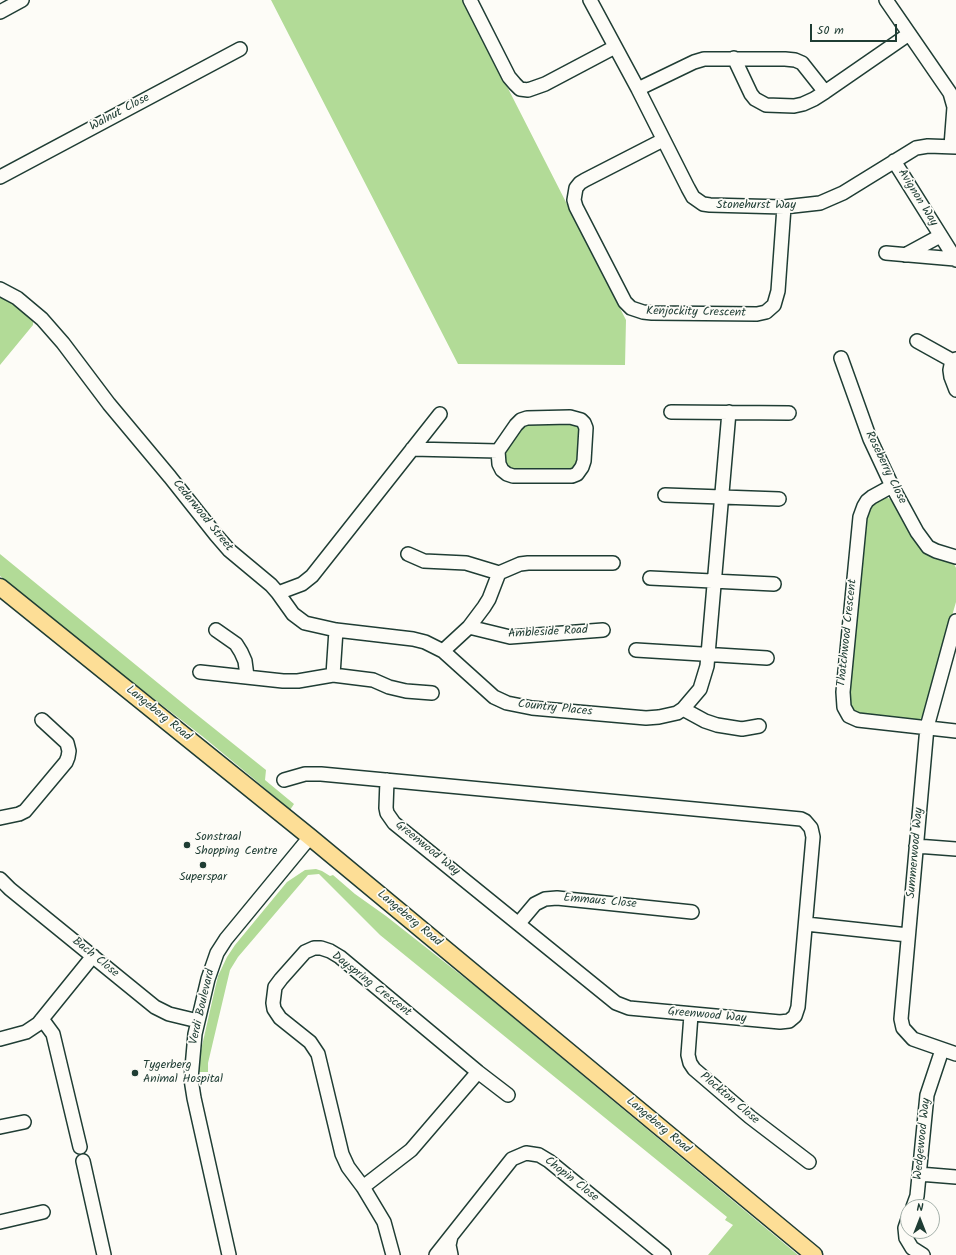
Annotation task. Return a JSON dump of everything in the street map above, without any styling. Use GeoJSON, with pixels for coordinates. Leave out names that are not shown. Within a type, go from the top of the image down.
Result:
{"type":"FeatureCollection","features":[{"type":"Feature","properties":{"kind":"main road","name":"Langeberg Road"},"geometry":{"type":"LineString","coordinates":[[0,587],[310,837],[814,1255]]}},
{"type":"Feature","properties":{"kind":"street"},"geometry":{"type":"LineString","coordinates":[[0,12],[22,0]]}},
{"type":"Feature","properties":{"kind":"street"},"geometry":{"type":"LineString","coordinates":[[470,0],[509,77],[520,89],[528,90],[546,84],[615,46]]}},
{"type":"Feature","properties":{"kind":"street","name":"Stonehurst Way"},"geometry":{"type":"LineString","coordinates":[[590,0],[638,88],[688,188],[693,197],[703,204],[784,207],[806,206],[828,200],[843,193],[907,152],[921,147],[954,147]]}},
{"type":"Feature","properties":{"kind":"street"},"geometry":{"type":"LineString","coordinates":[[886,0],[950,93],[954,107],[954,147]]}},
{"type":"Feature","properties":{"kind":"street"},"geometry":{"type":"LineString","coordinates":[[734,58],[751,94],[755,99],[766,105],[794,106],[809,102],[825,92],[909,34]]}},
{"type":"Feature","properties":{"kind":"street","name":"Walnut Close"},"geometry":{"type":"LineString","coordinates":[[0,177],[240,49]]}},
{"type":"Feature","properties":{"kind":"street"},"geometry":{"type":"LineString","coordinates":[[638,88],[694,62],[704,59],[785,58],[802,63],[825,92]]}},
{"type":"Feature","properties":{"kind":"street","name":"Kenjockity Crescent"},"geometry":{"type":"LineString","coordinates":[[663,140],[585,180],[576,188],[576,208],[625,302],[631,308],[652,313],[757,314],[766,312],[774,305],[778,291],[784,207]]}},
{"type":"Feature","properties":{"kind":"street","name":"Avignon Way"},"geometry":{"type":"LineString","coordinates":[[894,161],[956,260]]}},
{"type":"Feature","properties":{"kind":"street","name":"Avignon Way"},"geometry":{"type":"LineString","coordinates":[[905,255],[940,236]]}},
{"type":"Feature","properties":{"kind":"street","name":"Avignon Way"},"geometry":{"type":"LineString","coordinates":[[886,253],[956,260]]}},
{"type":"Feature","properties":{"kind":"street","name":"Cedarwood Street"},"geometry":{"type":"LineString","coordinates":[[0,289],[22,302],[42,319],[63,343],[109,404],[224,545],[239,560],[271,585],[293,614],[305,623],[312,626]]}},
{"type":"Feature","properties":{"kind":"street"},"geometry":{"type":"LineString","coordinates":[[917,340],[955,360],[950,370],[956,390]]}},
{"type":"Feature","properties":{"kind":"street","name":"Roseberry Close"},"geometry":{"type":"LineString","coordinates":[[841,358],[870,439],[892,486],[924,542],[928,547],[956,558]]}},
{"type":"Feature","properties":{"kind":"street"},"geometry":{"type":"LineString","coordinates":[[671,412],[789,413]]}},
{"type":"Feature","properties":{"kind":"street","name":"Country Places"},"geometry":{"type":"LineString","coordinates":[[312,626],[414,639],[425,642],[443,651],[494,697],[517,706],[646,718],[669,716],[683,709],[700,689],[705,675],[729,412]]}},
{"type":"Feature","properties":{"kind":"street"},"geometry":{"type":"LineString","coordinates":[[278,593],[302,584],[312,576],[440,414]]}},
{"type":"Feature","properties":{"kind":"street"},"geometry":{"type":"LineString","coordinates":[[570,417],[581,420],[586,428],[585,454],[582,467],[577,474],[572,476],[513,476],[507,474],[502,470],[498,451],[516,425],[521,420],[527,418],[570,417]]}},
{"type":"Feature","properties":{"kind":"street"},"geometry":{"type":"LineString","coordinates":[[412,449],[498,451]]}},
{"type":"Feature","properties":{"kind":"street","name":"Thatchwood Crescent"},"geometry":{"type":"LineString","coordinates":[[892,486],[867,501],[860,516],[842,701],[849,716],[858,720],[956,731]]}},
{"type":"Feature","properties":{"kind":"street"},"geometry":{"type":"LineString","coordinates":[[665,496],[779,499]]}},
{"type":"Feature","properties":{"kind":"street"},"geometry":{"type":"LineString","coordinates":[[408,554],[424,561],[466,563],[499,573],[520,564],[528,563],[613,563]]}},
{"type":"Feature","properties":{"kind":"street"},"geometry":{"type":"LineString","coordinates":[[443,651],[469,627],[489,599],[499,573]]}},
{"type":"Feature","properties":{"kind":"street"},"geometry":{"type":"LineString","coordinates":[[650,578],[774,584]]}},
{"type":"Feature","properties":{"kind":"street","name":"Summerwood Way"},"geometry":{"type":"LineString","coordinates":[[956,621],[927,727],[908,935],[902,1023],[906,1032],[912,1039],[956,1054]]}},
{"type":"Feature","properties":{"kind":"street","name":"Ambleside Road"},"geometry":{"type":"LineString","coordinates":[[469,627],[510,637],[603,630]]}},
{"type":"Feature","properties":{"kind":"street"},"geometry":{"type":"LineString","coordinates":[[216,630],[236,644],[245,661],[247,676]]}},
{"type":"Feature","properties":{"kind":"street"},"geometry":{"type":"LineString","coordinates":[[333,674],[336,630]]}},
{"type":"Feature","properties":{"kind":"street"},"geometry":{"type":"LineString","coordinates":[[636,650],[767,658]]}},
{"type":"Feature","properties":{"kind":"street"},"geometry":{"type":"LineString","coordinates":[[200,672],[283,681],[298,681],[333,674],[373,680],[389,687],[406,691],[432,693]]}},
{"type":"Feature","properties":{"kind":"street"},"geometry":{"type":"LineString","coordinates":[[683,709],[705,721],[717,725],[742,728],[759,726]]}},
{"type":"Feature","properties":{"kind":"street"},"geometry":{"type":"LineString","coordinates":[[0,818],[19,814],[25,810],[66,762],[69,751],[67,743],[42,720]]}},
{"type":"Feature","properties":{"kind":"street"},"geometry":{"type":"LineString","coordinates":[[284,780],[306,774],[387,780]]}},
{"type":"Feature","properties":{"kind":"street","name":"Greenwood Way"},"geometry":{"type":"LineString","coordinates":[[387,780],[801,819],[808,824],[813,832],[798,1007],[795,1016],[789,1021],[780,1022],[691,1015],[629,1008],[616,1003],[519,923],[394,823],[387,813],[386,808],[387,780]]}},
{"type":"Feature","properties":{"kind":"street","name":"Verdi Boulevard"},"geometry":{"type":"LineString","coordinates":[[229,1255],[191,1079],[193,1048],[198,1021],[208,979],[217,953],[226,939],[310,837]]}},
{"type":"Feature","properties":{"kind":"street"},"geometry":{"type":"LineString","coordinates":[[916,846],[956,849]]}},
{"type":"Feature","properties":{"kind":"street","name":"Bach Close"},"geometry":{"type":"LineString","coordinates":[[0,879],[10,889],[155,1007],[169,1014],[198,1021]]}},
{"type":"Feature","properties":{"kind":"street","name":"Emmaus Close"},"geometry":{"type":"LineString","coordinates":[[519,923],[535,904],[544,900],[557,898],[692,912]]}},
{"type":"Feature","properties":{"kind":"street"},"geometry":{"type":"LineString","coordinates":[[806,924],[908,935]]}},
{"type":"Feature","properties":{"kind":"street","name":"Dayspring Crescent"},"geometry":{"type":"LineString","coordinates":[[393,1255],[384,1222],[363,1186],[348,1167],[342,1154],[318,1054],[310,1042],[280,1018],[274,1009],[273,1003],[275,987],[305,952],[314,948],[321,948],[330,951],[340,957],[478,1072],[508,1095]]}},
{"type":"Feature","properties":{"kind":"street"},"geometry":{"type":"LineString","coordinates":[[0,1039],[33,1029],[93,956]]}},
{"type":"Feature","properties":{"kind":"street","name":"Plockton Close"},"geometry":{"type":"LineString","coordinates":[[691,1015],[688,1055],[694,1069],[750,1117],[809,1162]]}},
{"type":"Feature","properties":{"kind":"street"},"geometry":{"type":"LineString","coordinates":[[42,1019],[53,1034],[80,1147]]}},
{"type":"Feature","properties":{"kind":"street","name":"Wedgewood Way"},"geometry":{"type":"LineString","coordinates":[[916,1199],[927,1095],[942,1050]]}},
{"type":"Feature","properties":{"kind":"street"},"geometry":{"type":"LineString","coordinates":[[363,1186],[411,1150],[478,1072]]}},
{"type":"Feature","properties":{"kind":"street"},"geometry":{"type":"LineString","coordinates":[[0,1127],[24,1122]]}},
{"type":"Feature","properties":{"kind":"street","name":"Chopin Close"},"geometry":{"type":"LineString","coordinates":[[436,1255],[512,1159],[526,1153],[539,1155],[549,1161],[664,1255]]}},
{"type":"Feature","properties":{"kind":"street"},"geometry":{"type":"LineString","coordinates":[[83,1161],[104,1255]]}},
{"type":"Feature","properties":{"kind":"street"},"geometry":{"type":"LineString","coordinates":[[919,1174],[956,1177]]}},
{"type":"Feature","properties":{"kind":"street"},"geometry":{"type":"LineString","coordinates":[[0,1222],[43,1212]]}},
{"type":"Feature","properties":{"kind":"street"},"geometry":{"type":"LineString","coordinates":[[451,1236],[449,1245],[451,1255]]}},
{"type":"Feature","properties":{"kind":"street"},"geometry":{"type":"LineString","coordinates":[[907,1239],[912,1248],[923,1255]]}},
{"type":"Feature","properties":{"kind":"green space"},"geometry":{"type":"Polygon","coordinates":[[[271,0],[463,0],[626,320],[625,365],[458,364],[271,0]]]}},
{"type":"Feature","properties":{"kind":"green space"},"geometry":{"type":"Polygon","coordinates":[[[0,296],[21,308],[33,318],[33,325],[0,365],[0,296]]]}},
{"type":"Feature","properties":{"kind":"green space"},"geometry":{"type":"Polygon","coordinates":[[[573,423],[580,426],[579,464],[576,469],[512,472],[504,466],[505,448],[521,425],[573,423]]]}},
{"type":"Feature","properties":{"kind":"green space"},"geometry":{"type":"Polygon","coordinates":[[[882,498],[888,498],[895,501],[920,549],[926,553],[953,562],[956,568],[956,602],[924,713],[920,720],[916,721],[858,717],[847,706],[864,517],[868,507],[882,498]]]}},
{"type":"Feature","properties":{"kind":"green space"},"geometry":{"type":"Polygon","coordinates":[[[0,554],[266,770],[265,780],[294,804],[290,810],[202,736],[92,651],[0,576],[0,554]]]}},
{"type":"Feature","properties":{"kind":"green space"},"geometry":{"type":"Polygon","coordinates":[[[316,869],[330,876],[333,875],[355,894],[386,916],[480,990],[798,1255],[708,1255],[733,1225],[725,1220],[727,1217],[380,935],[319,874],[308,875],[238,957],[230,970],[208,1063],[208,1072],[198,1072],[199,1059],[218,976],[227,957],[235,945],[287,882],[305,870],[316,869]]]}},
{"type":"Feature","properties":{"kind":"place","name":"Sonstraal Shopping Centre"},"geometry":{"type":"Point","coordinates":[187,845]}},
{"type":"Feature","properties":{"kind":"place","name":"Superspar"},"geometry":{"type":"Point","coordinates":[203,865]}},
{"type":"Feature","properties":{"kind":"place","name":"Tygerberg Animal Hospital"},"geometry":{"type":"Point","coordinates":[135,1073]}}]}
